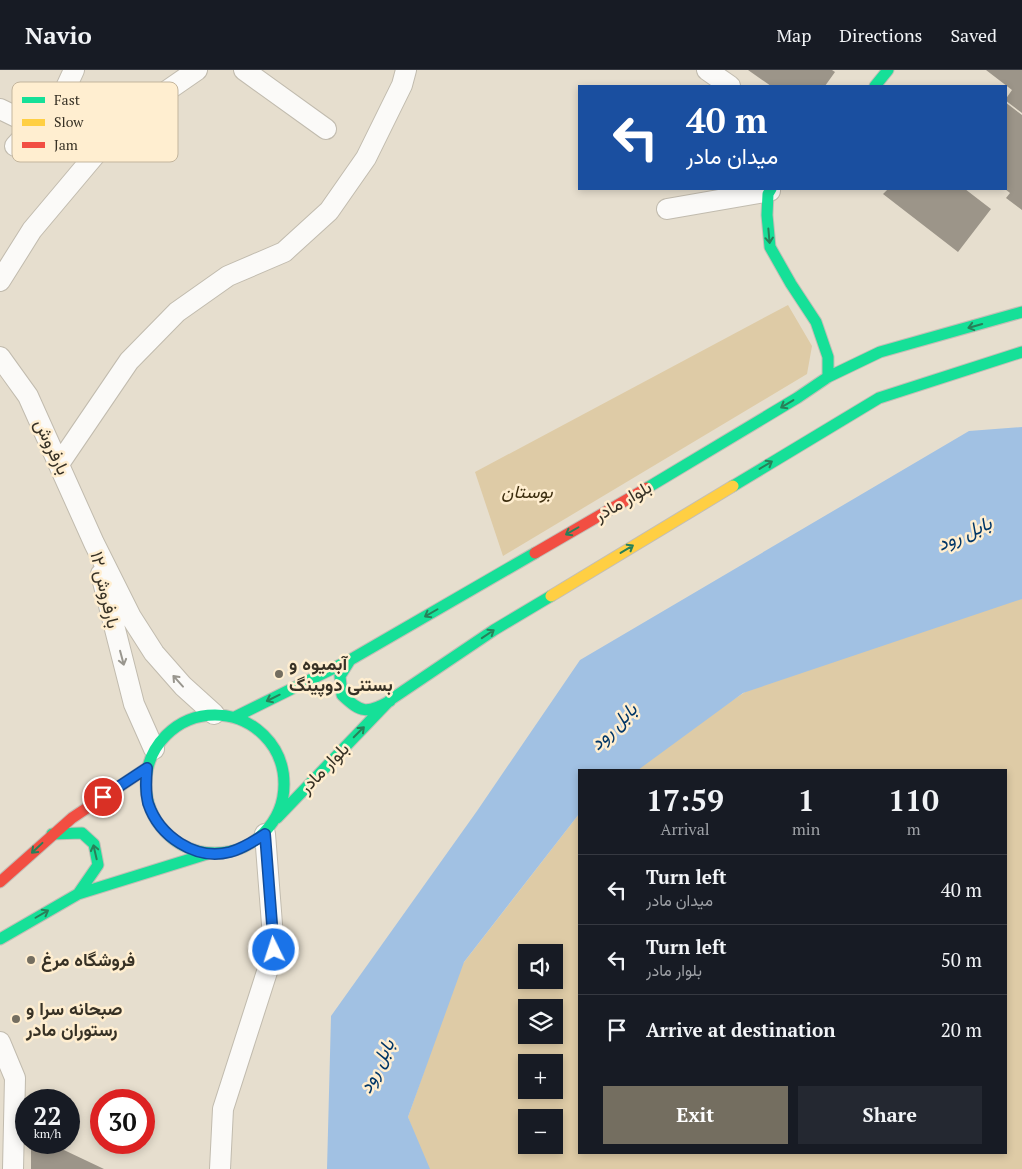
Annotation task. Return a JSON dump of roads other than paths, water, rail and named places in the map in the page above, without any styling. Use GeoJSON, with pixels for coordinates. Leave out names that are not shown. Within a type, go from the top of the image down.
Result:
{"type":"FeatureCollection","features":[{"type":"Feature","properties":{"kind":"main road"},"geometry":{"type":"LineString","coordinates":[[876,85],[888,70]]}},
{"type":"Feature","properties":{"kind":"main road"},"geometry":{"type":"LineString","coordinates":[[771,190],[768,194],[767,215],[770,247],[816,322],[828,357],[828,377]]}},
{"type":"Feature","properties":{"kind":"main road","name":"بلوار مادر"},"geometry":{"type":"LineString","coordinates":[[235,716],[350,660],[634,495],[797,398],[828,377],[880,352],[1022,312]]}},
{"type":"Feature","properties":{"kind":"main road","name":"بلوار مادر"},"geometry":{"type":"LineString","coordinates":[[277,818],[390,700],[494,630],[879,398],[1022,352]]}},
{"type":"Feature","properties":{"kind":"main road"},"geometry":{"type":"LineString","coordinates":[[350,660],[340,676],[342,695],[356,708],[374,710],[390,700]]}},
{"type":"Feature","properties":{"kind":"main road"},"geometry":{"type":"LineString","coordinates":[[214,714],[235,716],[254,725],[269,739],[280,757],[285,778],[284,798],[277,818],[265,834],[248,845],[230,852],[210,853],[193,850],[178,842],[154,818],[148,802],[145,785],[147,768],[154,749],[170,731],[190,718],[214,714]]}},
{"type":"Feature","properties":{"kind":"main road"},"geometry":{"type":"LineString","coordinates":[[0,882],[72,818],[147,768]]}},
{"type":"Feature","properties":{"kind":"main road"},"geometry":{"type":"LineString","coordinates":[[52,834],[82,832],[94,844],[98,865],[78,894]]}},
{"type":"Feature","properties":{"kind":"main road"},"geometry":{"type":"LineString","coordinates":[[0,939],[78,894],[210,853]]}},
{"type":"Feature","properties":{"kind":"street"},"geometry":{"type":"LineString","coordinates":[[68,82],[74,70]]}},
{"type":"Feature","properties":{"kind":"street"},"geometry":{"type":"LineString","coordinates":[[178,83],[197,70]]}},
{"type":"Feature","properties":{"kind":"street"},"geometry":{"type":"LineString","coordinates":[[244,70],[326,129]]}},
{"type":"Feature","properties":{"kind":"street"},"geometry":{"type":"LineString","coordinates":[[59,464],[129,361],[177,312],[228,276],[284,252],[329,211],[366,158],[402,85],[406,70]]}},
{"type":"Feature","properties":{"kind":"street"},"geometry":{"type":"LineString","coordinates":[[707,70],[729,85]]}},
{"type":"Feature","properties":{"kind":"street"},"geometry":{"type":"LineString","coordinates":[[0,109],[12,115]]}},
{"type":"Feature","properties":{"kind":"street"},"geometry":{"type":"LineString","coordinates":[[0,281],[32,230],[89,162]]}},
{"type":"Feature","properties":{"kind":"street"},"geometry":{"type":"LineString","coordinates":[[668,208],[771,190]]}},
{"type":"Feature","properties":{"kind":"street","name":"بارفروش"},"geometry":{"type":"LineString","coordinates":[[0,356],[28,396],[94,543]]}},
{"type":"Feature","properties":{"kind":"street","name":"بارفروش ۱۲"},"geometry":{"type":"LineString","coordinates":[[94,543],[132,617],[154,653],[183,686],[214,714]]}},
{"type":"Feature","properties":{"kind":"street","name":"بارفروش ۱۲"},"geometry":{"type":"LineString","coordinates":[[94,543],[134,704],[154,749]]}},
{"type":"Feature","properties":{"kind":"street"},"geometry":{"type":"LineString","coordinates":[[220,1169],[222,1109],[274,950],[265,834]]}},
{"type":"Feature","properties":{"kind":"street"},"geometry":{"type":"LineString","coordinates":[[0,1042],[15,1078],[13,1169]]}},
{"type":"Feature","properties":{"kind":"water","name":"بابل رود"},"geometry":{"type":"Polygon","coordinates":[[[1022,427],[1022,599],[743,693],[639,769],[578,769],[578,815],[464,962],[408,1117],[430,1169],[327,1169],[331,1016],[477,811],[580,660],[969,431],[1022,427]]]}},
{"type":"Feature","properties":{"kind":"place","name":"آبمیوه و بستنی دوپینگ"},"geometry":{"type":"Point","coordinates":[279,674]}},
{"type":"Feature","properties":{"kind":"place","name":"فروشگاه مرغ"},"geometry":{"type":"Point","coordinates":[31,960]}},
{"type":"Feature","properties":{"kind":"place","name":"صبحانه سرا و رستوران مادر"},"geometry":{"type":"Point","coordinates":[16,1019]}},
{"type":"Feature","properties":{"kind":"park label","name":"بوستان"},"geometry":{"type":"Point","coordinates":[527,492]}}]}
